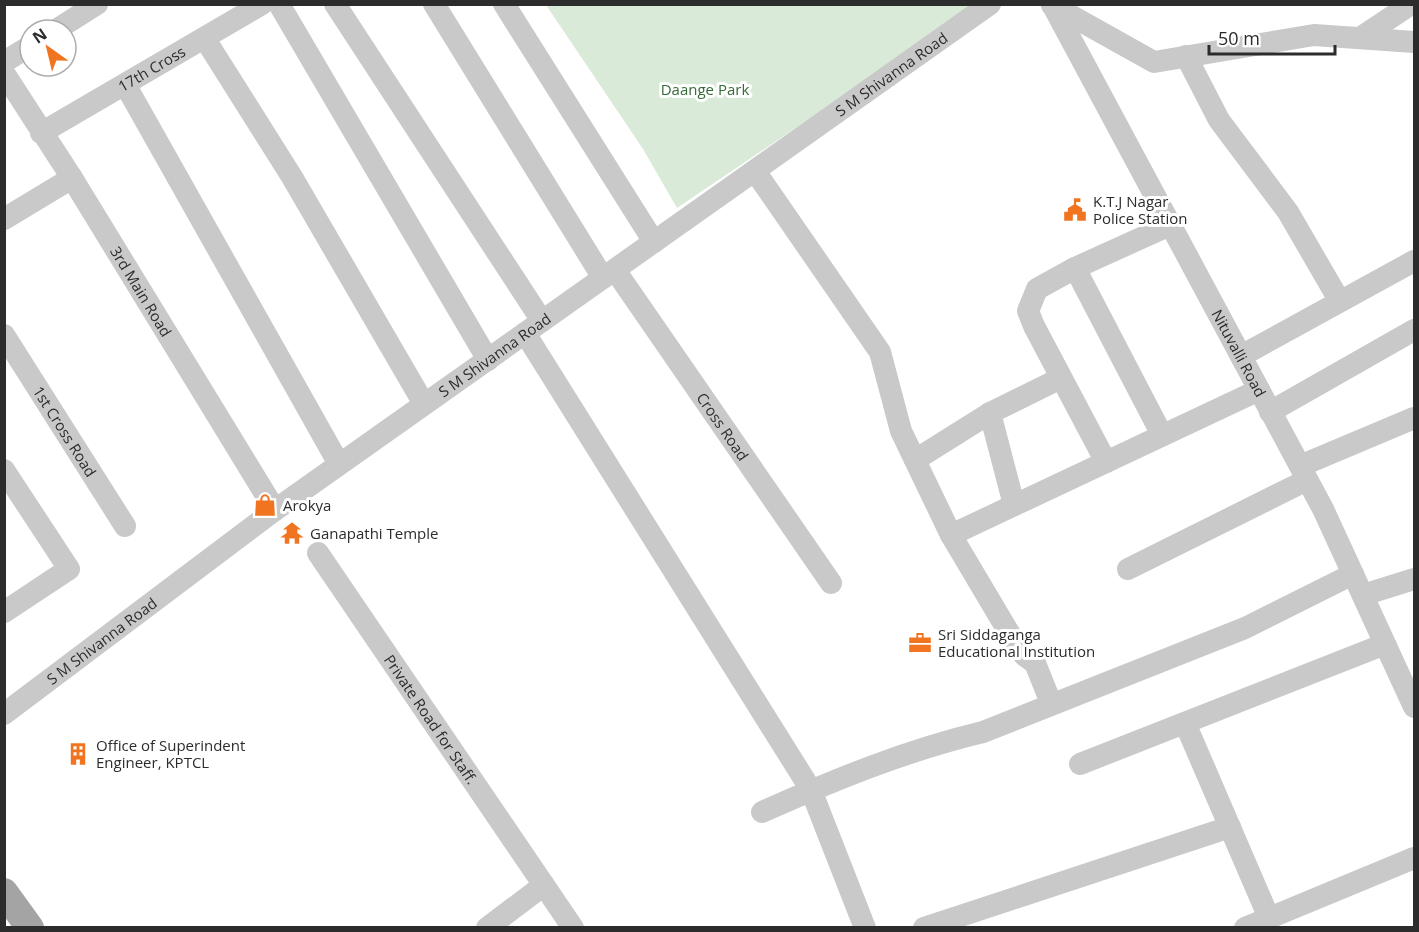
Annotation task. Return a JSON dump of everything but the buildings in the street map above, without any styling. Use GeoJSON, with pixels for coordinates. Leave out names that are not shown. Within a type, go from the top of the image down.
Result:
{"type":"FeatureCollection","features":[{"type":"Feature","properties":{"kind":"main road"},"geometry":{"type":"LineString","coordinates":[[4,892],[30,927]]}},
{"type":"Feature","properties":{"kind":"main road"},"geometry":{"type":"LineString","coordinates":[[4,924],[7,927]]}},
{"type":"Feature","properties":{"kind":"street"},"geometry":{"type":"LineString","coordinates":[[75,18],[97,4]]}},
{"type":"Feature","properties":{"kind":"street","name":"17th Cross"},"geometry":{"type":"LineString","coordinates":[[41,133],[126,86],[262,4]]}},
{"type":"Feature","properties":{"kind":"street"},"geometry":{"type":"LineString","coordinates":[[279,4],[488,360]]}},
{"type":"Feature","properties":{"kind":"street"},"geometry":{"type":"LineString","coordinates":[[335,4],[533,327],[811,790],[866,927]]}},
{"type":"Feature","properties":{"kind":"street","name":"Cross Road"},"geometry":{"type":"LineString","coordinates":[[434,4],[609,274],[831,583]]}},
{"type":"Feature","properties":{"kind":"street"},"geometry":{"type":"LineString","coordinates":[[504,4],[654,242]]}},
{"type":"Feature","properties":{"kind":"street","name":"S M Shivanna Road"},"geometry":{"type":"LineString","coordinates":[[4,714],[275,510],[990,4]]}},
{"type":"Feature","properties":{"kind":"street"},"geometry":{"type":"LineString","coordinates":[[1052,4],[1154,62],[1314,35],[1414,42]]}},
{"type":"Feature","properties":{"kind":"street","name":"Nituvalli Road"},"geometry":{"type":"LineString","coordinates":[[1052,4],[1304,473],[1414,707]]}},
{"type":"Feature","properties":{"kind":"street"},"geometry":{"type":"LineString","coordinates":[[1360,38],[1411,4]]}},
{"type":"Feature","properties":{"kind":"street"},"geometry":{"type":"LineString","coordinates":[[205,39],[292,177],[424,404]]}},
{"type":"Feature","properties":{"kind":"street"},"geometry":{"type":"LineString","coordinates":[[4,62],[18,53]]}},
{"type":"Feature","properties":{"kind":"street"},"geometry":{"type":"LineString","coordinates":[[1186,56],[1219,120],[1288,212],[1339,300]]}},
{"type":"Feature","properties":{"kind":"street","name":"3rd Main Road"},"geometry":{"type":"LineString","coordinates":[[4,73],[72,178],[275,510]]}},
{"type":"Feature","properties":{"kind":"street"},"geometry":{"type":"LineString","coordinates":[[126,86],[339,464]]}},
{"type":"Feature","properties":{"kind":"street"},"geometry":{"type":"LineString","coordinates":[[754,171],[880,352],[901,431],[951,535],[1008,631],[1024,655],[1035,663],[1051,703]]}},
{"type":"Feature","properties":{"kind":"street"},"geometry":{"type":"LineString","coordinates":[[4,219],[72,178]]}},
{"type":"Feature","properties":{"kind":"street"},"geometry":{"type":"LineString","coordinates":[[1106,462],[1028,311],[1037,290],[1074,268],[1170,225]]}},
{"type":"Feature","properties":{"kind":"street"},"geometry":{"type":"LineString","coordinates":[[1241,356],[1339,300],[1414,261]]}},
{"type":"Feature","properties":{"kind":"street"},"geometry":{"type":"LineString","coordinates":[[1074,268],[1162,435]]}},
{"type":"Feature","properties":{"kind":"street"},"geometry":{"type":"LineString","coordinates":[[1270,412],[1414,330]]}},
{"type":"Feature","properties":{"kind":"street","name":"1st Cross Road"},"geometry":{"type":"LineString","coordinates":[[4,336],[124,526]]}},
{"type":"Feature","properties":{"kind":"street"},"geometry":{"type":"LineString","coordinates":[[915,460],[990,413],[1061,378]]}},
{"type":"Feature","properties":{"kind":"street"},"geometry":{"type":"LineString","coordinates":[[951,535],[1259,390]]}},
{"type":"Feature","properties":{"kind":"street"},"geometry":{"type":"LineString","coordinates":[[990,413],[1014,505]]}},
{"type":"Feature","properties":{"kind":"street"},"geometry":{"type":"LineString","coordinates":[[1128,569],[1304,473],[1414,418]]}},
{"type":"Feature","properties":{"kind":"street"},"geometry":{"type":"LineString","coordinates":[[4,470],[69,568],[4,612]]}},
{"type":"Feature","properties":{"kind":"street","name":"Private Road for Staff."},"geometry":{"type":"LineString","coordinates":[[318,553],[573,927]]}},
{"type":"Feature","properties":{"kind":"street"},"geometry":{"type":"LineString","coordinates":[[762,812],[811,790],[938,743],[983,732],[1051,703],[1245,628],[1353,574]]}},
{"type":"Feature","properties":{"kind":"street"},"geometry":{"type":"LineString","coordinates":[[1363,595],[1414,579]]}},
{"type":"Feature","properties":{"kind":"street"},"geometry":{"type":"LineString","coordinates":[[1080,764],[1385,644]]}},
{"type":"Feature","properties":{"kind":"street"},"geometry":{"type":"LineString","coordinates":[[1185,723],[1269,918]]}},
{"type":"Feature","properties":{"kind":"street"},"geometry":{"type":"LineString","coordinates":[[924,927],[1230,827]]}},
{"type":"Feature","properties":{"kind":"street"},"geometry":{"type":"LineString","coordinates":[[1245,927],[1414,858]]}},
{"type":"Feature","properties":{"kind":"street"},"geometry":{"type":"LineString","coordinates":[[488,927],[544,885]]}},
{"type":"Feature","properties":{"kind":"green space","name":"Daange Park"},"geometry":{"type":"Polygon","coordinates":[[[546,5],[978,5],[677,208],[643,149],[546,5]]]}},
{"type":"Feature","properties":{"kind":"place","name":"K.T.J Nagar Police Station"},"geometry":{"type":"Point","coordinates":[1075,210]}},
{"type":"Feature","properties":{"kind":"place","name":"Arokya"},"geometry":{"type":"Point","coordinates":[265,505]}},
{"type":"Feature","properties":{"kind":"place","name":"Ganapathi Temple"},"geometry":{"type":"Point","coordinates":[292,533]}},
{"type":"Feature","properties":{"kind":"place","name":"Sri Siddaganga Educational Institution"},"geometry":{"type":"Point","coordinates":[920,643]}},
{"type":"Feature","properties":{"kind":"place","name":"Office of Superindent Engineer, KPTCL"},"geometry":{"type":"Point","coordinates":[78,754]}}]}
